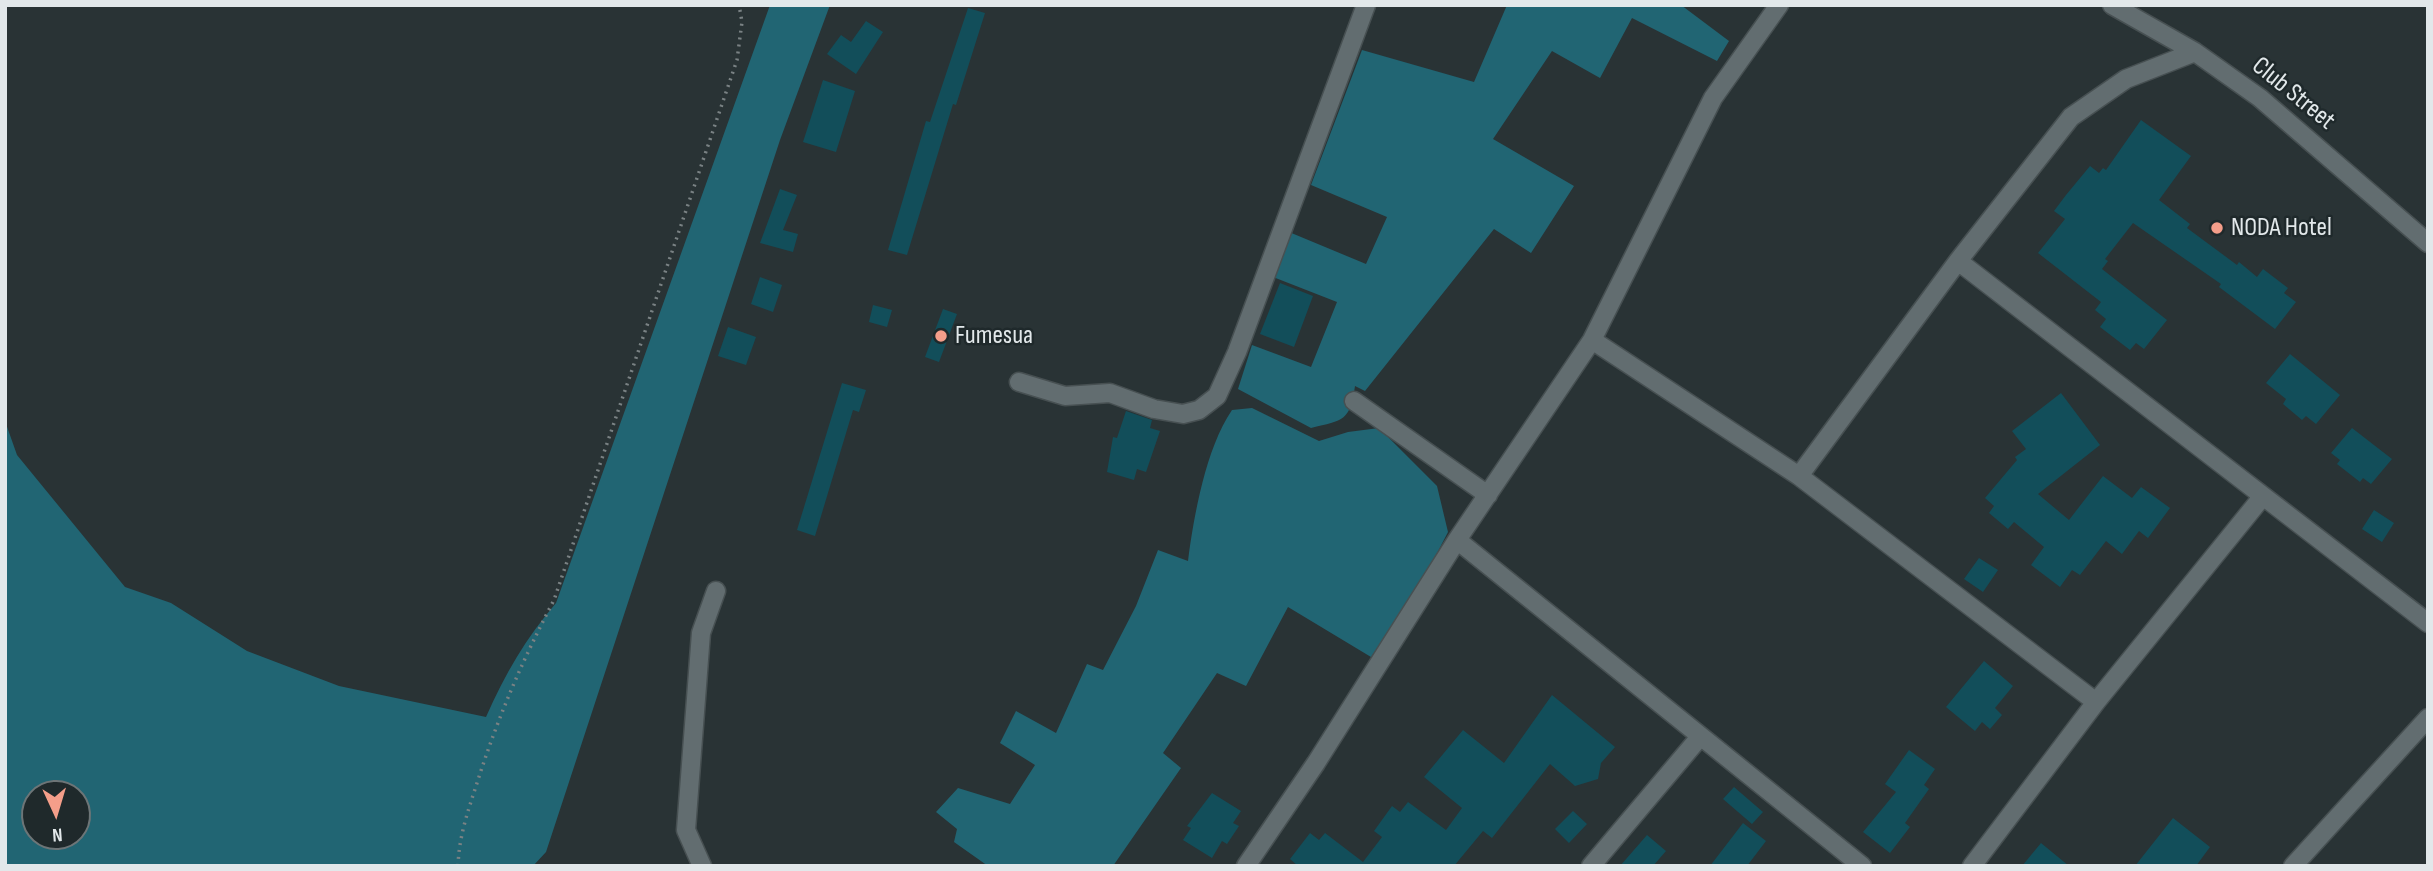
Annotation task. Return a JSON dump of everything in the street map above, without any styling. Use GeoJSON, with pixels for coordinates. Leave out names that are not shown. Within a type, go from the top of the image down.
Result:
{"type":"FeatureCollection","features":[{"type":"Feature","properties":{"kind":"street"},"geometry":{"type":"LineString","coordinates":[[1019,382],[1065,396],[1110,393],[1154,409],[1183,414],[1199,410],[1217,396],[1237,352],[1366,5]]}},
{"type":"Feature","properties":{"kind":"street"},"geometry":{"type":"LineString","coordinates":[[1246,866],[1338,729],[1457,540],[1592,340],[1713,98],[1779,5]]}},
{"type":"Feature","properties":{"kind":"street","name":"Club Street"},"geometry":{"type":"LineString","coordinates":[[2112,5],[2195,52],[2260,98],[2428,243]]}},
{"type":"Feature","properties":{"kind":"street"},"geometry":{"type":"LineString","coordinates":[[1799,476],[1958,261],[2071,117],[2126,79],[2195,52]]}},
{"type":"Feature","properties":{"kind":"street"},"geometry":{"type":"LineString","coordinates":[[1958,261],[2428,623]]}},
{"type":"Feature","properties":{"kind":"street"},"geometry":{"type":"LineString","coordinates":[[1592,340],[1799,476],[2096,702]]}},
{"type":"Feature","properties":{"kind":"street"},"geometry":{"type":"LineString","coordinates":[[1354,401],[1488,495]]}},
{"type":"Feature","properties":{"kind":"street"},"geometry":{"type":"LineString","coordinates":[[1972,866],[2096,702],[2263,496]]}},
{"type":"Feature","properties":{"kind":"street"},"geometry":{"type":"LineString","coordinates":[[1457,540],[1699,738],[1861,866]]}},
{"type":"Feature","properties":{"kind":"street"},"geometry":{"type":"LineString","coordinates":[[702,866],[686,830],[701,633],[716,591]]}},
{"type":"Feature","properties":{"kind":"street"},"geometry":{"type":"LineString","coordinates":[[2293,866],[2428,718]]}},
{"type":"Feature","properties":{"kind":"street"},"geometry":{"type":"LineString","coordinates":[[1591,866],[1699,738]]}},
{"type":"Feature","properties":{"kind":"path"},"geometry":{"type":"LineString","coordinates":[[458,866],[458,841],[491,741],[518,668],[554,600],[737,60],[742,22],[739,5]]}},
{"type":"Feature","properties":{"kind":"shaded area"},"geometry":{"type":"Polygon","coordinates":[[[770,5],[830,5],[780,140],[546,852],[533,866],[5,866],[5,421],[17,455],[125,587],[171,603],[247,651],[339,686],[486,717],[517,657],[556,603],[770,5]]]}},
{"type":"Feature","properties":{"kind":"shaded area"},"geometry":{"type":"Polygon","coordinates":[[[1507,5],[1681,5],[1729,41],[1717,61],[1632,18],[1600,78],[1552,51],[1493,139],[1574,186],[1531,253],[1494,229],[1365,391],[1355,386],[1348,413],[1338,420],[1311,428],[1238,389],[1252,345],[1311,367],[1337,302],[1273,277],[1289,232],[1366,264],[1387,217],[1311,185],[1362,50],[1474,82],[1507,5]]]}},
{"type":"Feature","properties":{"kind":"shaded area"},"geometry":{"type":"Polygon","coordinates":[[[1252,408],[1319,441],[1348,432],[1379,428],[1437,486],[1448,532],[1416,594],[1371,657],[1288,607],[1246,686],[1217,673],[1163,753],[1181,768],[1113,866],[988,866],[954,842],[957,829],[936,812],[958,788],[1010,804],[1035,765],[1000,743],[1016,711],[1056,733],[1087,664],[1103,670],[1136,606],[1158,550],[1188,561],[1198,503],[1215,443],[1232,410],[1252,408]]]}},
{"type":"Feature","properties":{"kind":"building"},"geometry":{"type":"Polygon","coordinates":[[[968,8],[985,13],[956,105],[953,104],[907,255],[888,250],[926,121],[930,122],[968,8]]]}},
{"type":"Feature","properties":{"kind":"building"},"geometry":{"type":"Polygon","coordinates":[[[866,21],[883,32],[856,74],[827,54],[841,35],[851,42],[866,21]]]}},
{"type":"Feature","properties":{"kind":"building"},"geometry":{"type":"Polygon","coordinates":[[[823,80],[855,91],[836,152],[803,142],[823,80]]]}},
{"type":"Feature","properties":{"kind":"building"},"geometry":{"type":"Polygon","coordinates":[[[2141,120],[2191,156],[2159,200],[2190,224],[2187,228],[2237,265],[2239,262],[2257,277],[2263,269],[2288,288],[2284,293],[2296,302],[2275,329],[2219,287],[2221,284],[2133,223],[2105,259],[2108,261],[2102,269],[2167,320],[2144,349],[2136,343],[2130,350],[2100,327],[2106,319],[2095,310],[2101,302],[2038,253],[2065,219],[2054,211],[2066,195],[2090,166],[2099,173],[2103,168],[2106,170],[2141,120]]]}},
{"type":"Feature","properties":{"kind":"building"},"geometry":{"type":"Polygon","coordinates":[[[780,189],[797,195],[783,230],[798,234],[793,252],[760,243],[780,189]]]}},
{"type":"Feature","properties":{"kind":"building"},"geometry":{"type":"Polygon","coordinates":[[[760,277],[782,285],[773,312],[751,304],[760,277]]]}},
{"type":"Feature","properties":{"kind":"building"},"geometry":{"type":"Polygon","coordinates":[[[1280,283],[1313,296],[1294,347],[1260,334],[1280,283]]]}},
{"type":"Feature","properties":{"kind":"building"},"geometry":{"type":"Polygon","coordinates":[[[873,305],[892,310],[887,327],[869,322],[873,305]]]}},
{"type":"Feature","properties":{"kind":"building","name":"Fumesua"},"geometry":{"type":"Polygon","coordinates":[[[943,309],[957,314],[939,362],[925,357],[943,309]]]}},
{"type":"Feature","properties":{"kind":"building"},"geometry":{"type":"Polygon","coordinates":[[[728,327],[756,337],[746,365],[718,356],[728,327]]]}},
{"type":"Feature","properties":{"kind":"building"},"geometry":{"type":"Polygon","coordinates":[[[2290,354],[2340,395],[2316,424],[2306,416],[2302,420],[2283,404],[2286,399],[2266,383],[2290,354]]]}},
{"type":"Feature","properties":{"kind":"building"},"geometry":{"type":"Polygon","coordinates":[[[842,383],[866,390],[859,412],[853,410],[815,536],[797,530],[842,383]]]}},
{"type":"Feature","properties":{"kind":"building"},"geometry":{"type":"Polygon","coordinates":[[[2061,393],[2100,445],[2038,494],[2069,520],[2103,476],[2132,498],[2141,487],[2170,508],[2148,538],[2139,531],[2122,554],[2106,541],[2080,575],[2072,570],[2060,587],[2031,565],[2044,547],[2014,522],[2008,529],[1989,513],[1994,506],[1985,498],[2017,460],[2015,457],[2026,449],[2012,431],[2061,393]]]}},
{"type":"Feature","properties":{"kind":"building"},"geometry":{"type":"Polygon","coordinates":[[[1126,411],[1152,420],[1150,428],[1160,431],[1146,472],[1137,469],[1134,480],[1107,472],[1113,437],[1117,438],[1126,411]]]}},
{"type":"Feature","properties":{"kind":"building"},"geometry":{"type":"Polygon","coordinates":[[[2352,428],[2392,459],[2371,484],[2363,478],[2360,482],[2337,464],[2340,460],[2331,453],[2352,428]]]}},
{"type":"Feature","properties":{"kind":"building"},"geometry":{"type":"Polygon","coordinates":[[[2374,510],[2394,523],[2382,542],[2362,529],[2374,510]]]}},
{"type":"Feature","properties":{"kind":"building"},"geometry":{"type":"Polygon","coordinates":[[[1979,558],[1998,570],[1983,592],[1964,579],[1979,558]]]}},
{"type":"Feature","properties":{"kind":"building"},"geometry":{"type":"Polygon","coordinates":[[[1984,661],[2013,686],[1995,708],[2002,715],[1990,729],[1982,722],[1975,731],[1946,707],[1984,661]]]}},
{"type":"Feature","properties":{"kind":"building"},"geometry":{"type":"Polygon","coordinates":[[[1552,695],[1615,747],[1601,763],[1598,779],[1575,786],[1550,764],[1492,838],[1483,831],[1454,866],[1298,866],[1290,859],[1310,833],[1319,840],[1325,833],[1363,862],[1382,837],[1374,831],[1392,806],[1400,812],[1408,802],[1446,830],[1462,808],[1424,777],[1463,730],[1504,763],[1552,695]]]}},
{"type":"Feature","properties":{"kind":"building"},"geometry":{"type":"Polygon","coordinates":[[[1909,750],[1935,769],[1924,785],[1929,789],[1905,823],[1910,827],[1890,853],[1863,832],[1896,792],[1885,784],[1909,750]]]}},
{"type":"Feature","properties":{"kind":"building"},"geometry":{"type":"Polygon","coordinates":[[[1734,787],[1763,812],[1752,824],[1723,799],[1734,787]]]}},
{"type":"Feature","properties":{"kind":"building"},"geometry":{"type":"Polygon","coordinates":[[[1212,793],[1241,811],[1233,823],[1239,826],[1227,844],[1222,841],[1212,858],[1183,840],[1191,828],[1187,826],[1212,793]]]}},
{"type":"Feature","properties":{"kind":"building"},"geometry":{"type":"Polygon","coordinates":[[[1573,811],[1587,824],[1569,843],[1555,829],[1573,811]]]}},
{"type":"Feature","properties":{"kind":"building"},"geometry":{"type":"Polygon","coordinates":[[[2173,818],[2210,847],[2196,866],[2135,866],[2173,818]]]}},
{"type":"Feature","properties":{"kind":"building"},"geometry":{"type":"Polygon","coordinates":[[[1743,823],[1766,841],[1747,866],[1710,866],[1743,823]]]}},
{"type":"Feature","properties":{"kind":"building"},"geometry":{"type":"Polygon","coordinates":[[[1647,835],[1666,851],[1653,866],[1620,866],[1647,835]]]}},
{"type":"Feature","properties":{"kind":"building"},"geometry":{"type":"Polygon","coordinates":[[[2041,843],[2069,866],[2022,866],[2041,843]]]}},
{"type":"Feature","properties":{"kind":"place","name":"NODA Hotel"},"geometry":{"type":"Point","coordinates":[2217,228]}},
{"type":"Feature","properties":{"kind":"place","name":"Fumesua"},"geometry":{"type":"Point","coordinates":[941,336]}}]}
